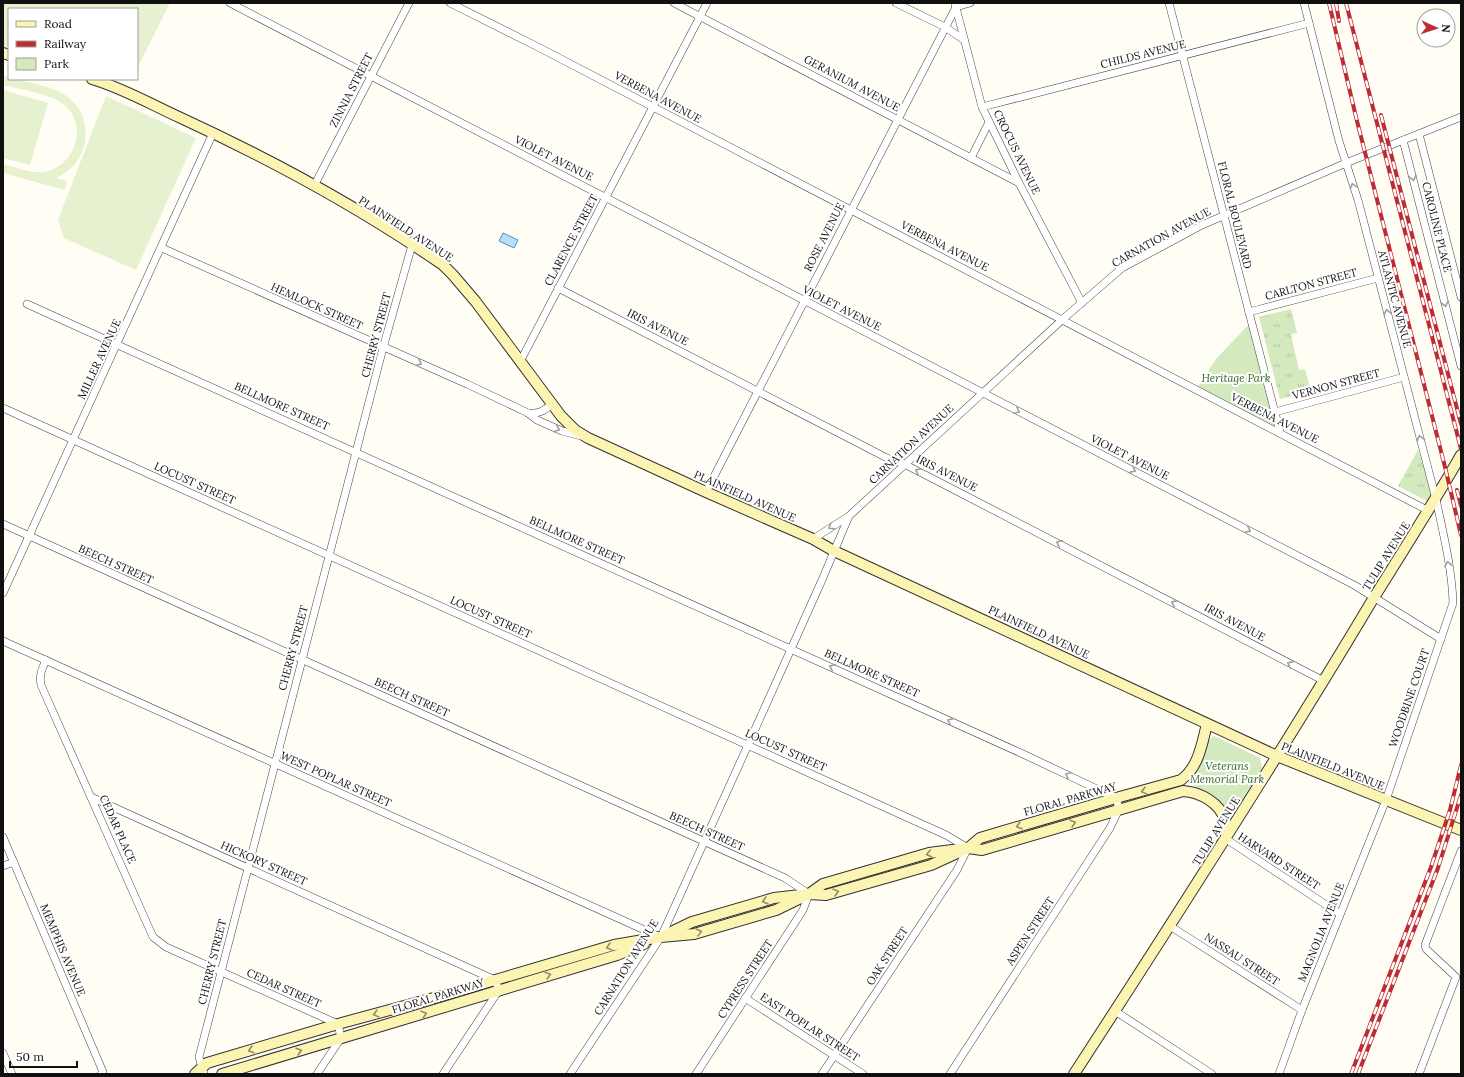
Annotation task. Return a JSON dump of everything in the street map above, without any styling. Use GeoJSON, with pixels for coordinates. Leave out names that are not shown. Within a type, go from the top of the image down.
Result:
{"type":"FeatureCollection","features":[{"type":"Feature","properties":{"kind":"main road","name":"PLAINFIELD AVENUE"},"geometry":{"type":"LineString","coordinates":[[94,80],[129,94],[267,160],[314,186],[412,245],[442,265],[454,275],[479,305],[568,424],[588,438],[813,539],[834,551],[1277,756],[1461,830]]}},
{"type":"Feature","properties":{"kind":"main road","name":"TULIP AVENUE"},"geometry":{"type":"LineString","coordinates":[[1074,1074],[1226,839],[1429,511],[1461,455]]}},
{"type":"Feature","properties":{"kind":"main road"},"geometry":{"type":"LineString","coordinates":[[1207,724],[1196,763],[1186,777],[1182,786],[1208,799],[1219,809],[1225,820],[1226,839]]}},
{"type":"Feature","properties":{"kind":"main road","name":"FLORAL PARKWAY"},"geometry":{"type":"LineString","coordinates":[[222,1074],[617,955],[661,937],[692,922],[774,898],[809,894],[826,895],[931,864],[968,848],[980,838],[1116,798],[1182,786]]}},
{"type":"Feature","properties":{"kind":"main road","name":"FLORAL PARKWAY"},"geometry":{"type":"LineString","coordinates":[[200,1072],[208,1063],[338,1024],[614,945],[661,937],[694,934],[776,910],[809,894],[823,884],[929,853],[968,848],[982,850],[1120,809],[1182,786]]}},
{"type":"Feature","properties":{"kind":"main road"},"geometry":{"type":"LineString","coordinates":[[1034,822],[1037,833]]}},
{"type":"Feature","properties":{"kind":"main road"},"geometry":{"type":"LineString","coordinates":[[875,869],[878,880]]}},
{"type":"Feature","properties":{"kind":"main road"},"geometry":{"type":"LineString","coordinates":[[736,910],[738,921]]}},
{"type":"Feature","properties":{"kind":"main road"},"geometry":{"type":"LineString","coordinates":[[565,959],[568,970]]}},
{"type":"Feature","properties":{"kind":"main road"},"geometry":{"type":"LineString","coordinates":[[403,1006],[406,1019]]}},
{"type":"Feature","properties":{"kind":"street","name":"VIOLET AVENUE"},"geometry":{"type":"LineString","coordinates":[[230,3],[1354,585],[1440,638]]}},
{"type":"Feature","properties":{"kind":"street","name":"ZINNIA STREET"},"geometry":{"type":"LineString","coordinates":[[314,186],[408,3]]}},
{"type":"Feature","properties":{"kind":"street","name":"VERBENA AVENUE"},"geometry":{"type":"LineString","coordinates":[[450,3],[653,106],[1429,511]]}},
{"type":"Feature","properties":{"kind":"street","name":"GERANIUM AVENUE"},"geometry":{"type":"LineString","coordinates":[[674,3],[1019,183]]}},
{"type":"Feature","properties":{"kind":"street","name":"CLARENCE STREET"},"geometry":{"type":"LineString","coordinates":[[521,360],[707,3]]}},
{"type":"Feature","properties":{"kind":"street"},"geometry":{"type":"LineString","coordinates":[[896,3],[945,27],[964,40]]}},
{"type":"Feature","properties":{"kind":"street"},"geometry":{"type":"LineString","coordinates":[[955,5],[970,3]]}},
{"type":"Feature","properties":{"kind":"street","name":"FLORAL BOULEVARD"},"geometry":{"type":"LineString","coordinates":[[1169,3],[1280,432]]}},
{"type":"Feature","properties":{"kind":"street","name":"ATLANTIC AVENUE"},"geometry":{"type":"LineString","coordinates":[[1304,3],[1346,163],[1358,200],[1436,499],[1443,528],[1453,603]]}},
{"type":"Feature","properties":{"kind":"street","name":"ROSE AVENUE"},"geometry":{"type":"LineString","coordinates":[[706,492],[955,5]]}},
{"type":"Feature","properties":{"kind":"street","name":"CROCUS AVENUE"},"geometry":{"type":"LineString","coordinates":[[955,5],[982,107],[1019,183],[1082,303]]}},
{"type":"Feature","properties":{"kind":"street","name":"CHILDS AVENUE"},"geometry":{"type":"LineString","coordinates":[[982,107],[1309,23]]}},
{"type":"Feature","properties":{"kind":"street","name":"CARNATION AVENUE"},"geometry":{"type":"LineString","coordinates":[[813,539],[849,516],[1063,319],[1122,268],[1202,225],[1346,163],[1461,117]]}},
{"type":"Feature","properties":{"kind":"street"},"geometry":{"type":"LineString","coordinates":[[971,158],[989,122]]}},
{"type":"Feature","properties":{"kind":"street","name":"MILLER AVENUE"},"geometry":{"type":"LineString","coordinates":[[3,593],[162,248],[213,133]]}},
{"type":"Feature","properties":{"kind":"street"},"geometry":{"type":"LineString","coordinates":[[1419,134],[1461,297]]}},
{"type":"Feature","properties":{"kind":"street","name":"CAROLINE PLACE"},"geometry":{"type":"LineString","coordinates":[[1403,140],[1461,366]]}},
{"type":"Feature","properties":{"kind":"street","name":"CHERRY STREET"},"geometry":{"type":"LineString","coordinates":[[200,1072],[198,1058],[383,348],[412,245]]}},
{"type":"Feature","properties":{"kind":"street","name":"HEMLOCK STREET"},"geometry":{"type":"LineString","coordinates":[[162,248],[383,348],[467,384],[528,413],[537,420],[562,431],[588,438]]}},
{"type":"Feature","properties":{"kind":"street","name":"CARLTON STREET"},"geometry":{"type":"LineString","coordinates":[[1249,312],[1378,278]]}},
{"type":"Feature","properties":{"kind":"street","name":"IRIS AVENUE"},"geometry":{"type":"LineString","coordinates":[[558,288],[887,458],[904,464],[1324,682]]}},
{"type":"Feature","properties":{"kind":"street","name":"BELLMORE STREET"},"geometry":{"type":"LineString","coordinates":[[27,304],[1023,754],[1116,798]]}},
{"type":"Feature","properties":{"kind":"street","name":"VERNON STREET"},"geometry":{"type":"LineString","coordinates":[[1275,412],[1404,377]]}},
{"type":"Feature","properties":{"kind":"street"},"geometry":{"type":"LineString","coordinates":[[528,413],[537,414],[552,404]]}},
{"type":"Feature","properties":{"kind":"street","name":"LOCUST STREET"},"geometry":{"type":"LineString","coordinates":[[3,408],[946,835],[968,848]]}},
{"type":"Feature","properties":{"kind":"street","name":"CARNATION AVENUE"},"geometry":{"type":"LineString","coordinates":[[570,1074],[661,937],[849,516]]}},
{"type":"Feature","properties":{"kind":"street","name":"BEECH STREET"},"geometry":{"type":"LineString","coordinates":[[3,524],[785,878],[809,894]]}},
{"type":"Feature","properties":{"kind":"street"},"geometry":{"type":"LineString","coordinates":[[1453,603],[1461,601]]}},
{"type":"Feature","properties":{"kind":"street","name":"WOODBINE COURT"},"geometry":{"type":"LineString","coordinates":[[1386,800],[1453,603]]}},
{"type":"Feature","properties":{"kind":"street","name":"WEST POPLAR STREET"},"geometry":{"type":"LineString","coordinates":[[3,641],[661,937]]}},
{"type":"Feature","properties":{"kind":"street","name":"CEDAR PLACE"},"geometry":{"type":"LineString","coordinates":[[46,660],[41,670],[40,680],[153,937],[166,947],[221,972]]}},
{"type":"Feature","properties":{"kind":"street","name":"HICKORY STREET"},"geometry":{"type":"LineString","coordinates":[[91,797],[428,949]]}},
{"type":"Feature","properties":{"kind":"street"},"geometry":{"type":"LineString","coordinates":[[1116,798],[1120,809]]}},
{"type":"Feature","properties":{"kind":"street","name":"MAGNOLIA AVENUE"},"geometry":{"type":"LineString","coordinates":[[1279,1074],[1302,1010],[1386,800]]}},
{"type":"Feature","properties":{"kind":"street","name":"ASPEN STREET"},"geometry":{"type":"LineString","coordinates":[[950,1074],[1110,828],[1120,809]]}},
{"type":"Feature","properties":{"kind":"street","name":"MEMPHIS AVENUE"},"geometry":{"type":"LineString","coordinates":[[3,837],[102,1073]]}},
{"type":"Feature","properties":{"kind":"street","name":"HARVARD STREET"},"geometry":{"type":"LineString","coordinates":[[1226,839],[1340,914]]}},
{"type":"Feature","properties":{"kind":"street","name":"OAK STREET"},"geometry":{"type":"LineString","coordinates":[[822,1074],[957,870],[968,848]]}},
{"type":"Feature","properties":{"kind":"street"},"geometry":{"type":"LineString","coordinates":[[1419,1074],[1456,977],[1426,949],[1425,945],[1461,851]]}},
{"type":"Feature","properties":{"kind":"street"},"geometry":{"type":"LineString","coordinates":[[3,866],[14,862]]}},
{"type":"Feature","properties":{"kind":"street","name":"CYPRESS STREET"},"geometry":{"type":"LineString","coordinates":[[696,1074],[803,910],[809,894]]}},
{"type":"Feature","properties":{"kind":"street","name":"NASSAU STREET"},"geometry":{"type":"LineString","coordinates":[[1170,926],[1302,1010]]}},
{"type":"Feature","properties":{"kind":"street","name":"FLORAL PARKWAY"},"geometry":{"type":"LineString","coordinates":[[428,949],[495,980]]}},
{"type":"Feature","properties":{"kind":"street","name":"CEDAR STREET"},"geometry":{"type":"LineString","coordinates":[[221,972],[338,1024]]}},
{"type":"Feature","properties":{"kind":"street"},"geometry":{"type":"LineString","coordinates":[[443,1074],[499,990],[495,980]]}},
{"type":"Feature","properties":{"kind":"street","name":"EAST POPLAR STREET"},"geometry":{"type":"LineString","coordinates":[[745,998],[863,1074]]}},
{"type":"Feature","properties":{"kind":"street"},"geometry":{"type":"LineString","coordinates":[[1115,1011],[1212,1074]]}},
{"type":"Feature","properties":{"kind":"street"},"geometry":{"type":"LineString","coordinates":[[317,1074],[341,1038],[338,1024]]}},
{"type":"Feature","properties":{"kind":"street"},"geometry":{"type":"LineString","coordinates":[[3,1053],[12,1074]]}},
{"type":"Feature","properties":{"kind":"green space"},"geometry":{"type":"Polygon","coordinates":[[[3,3],[170,3],[138,67],[138,8],[8,8],[8,47],[3,46],[3,3]]]}},
{"type":"Feature","properties":{"kind":"green space"},"geometry":{"type":"Polygon","coordinates":[[[3,76],[8,77],[8,80],[19,80],[41,85],[54,89],[65,95],[78,108],[85,125],[85,144],[82,153],[75,164],[68,171],[56,178],[67,181],[65,190],[3,173],[3,164],[34,172],[45,172],[56,168],[65,161],[72,152],[76,142],[77,132],[75,121],[70,111],[62,103],[42,94],[3,85],[3,76]]]}},
{"type":"Feature","properties":{"kind":"green space"},"geometry":{"type":"Polygon","coordinates":[[[3,90],[48,103],[30,165],[3,158],[3,90]]]}},
{"type":"Feature","properties":{"kind":"green space"},"geometry":{"type":"Polygon","coordinates":[[[106,96],[196,138],[136,270],[64,238],[58,220],[106,96]]]}},
{"type":"Feature","properties":{"kind":"green space"},"geometry":{"type":"Polygon","coordinates":[[[1291,309],[1297,333],[1291,334],[1299,370],[1305,369],[1311,391],[1280,399],[1259,317],[1291,309]]]}},
{"type":"Feature","properties":{"kind":"green space","name":"Heritage Park"},"geometry":{"type":"Polygon","coordinates":[[[1250,323],[1278,430],[1197,388],[1216,359],[1250,323]]]}},
{"type":"Feature","properties":{"kind":"green space"},"geometry":{"type":"Polygon","coordinates":[[[1418,450],[1432,491],[1427,501],[1398,486],[1418,450]]]}},
{"type":"Feature","properties":{"kind":"green space","name":"Veterans Memorial Park"},"geometry":{"type":"Polygon","coordinates":[[[1214,736],[1260,758],[1262,768],[1234,812],[1229,814],[1212,795],[1193,785],[1193,778],[1203,760],[1208,741],[1214,736]]]}},
{"type":"Feature","properties":{"kind":"water"},"geometry":{"type":"Polygon","coordinates":[[[503,233],[518,240],[514,248],[499,241],[503,233]]]}},
{"type":"Feature","properties":{"kind":"railway"},"geometry":{"type":"LineString","coordinates":[[1329,3],[1356,117],[1461,535]]}},
{"type":"Feature","properties":{"kind":"railway"},"geometry":{"type":"LineString","coordinates":[[1336,3],[1339,21]]}},
{"type":"Feature","properties":{"kind":"railway"},"geometry":{"type":"LineString","coordinates":[[1346,3],[1461,449]]}},
{"type":"Feature","properties":{"kind":"railway"},"geometry":{"type":"LineString","coordinates":[[1381,115],[1461,424]]}},
{"type":"Feature","properties":{"kind":"railway"},"geometry":{"type":"LineString","coordinates":[[1457,490],[1461,506]]}},
{"type":"Feature","properties":{"kind":"railway"},"geometry":{"type":"LineString","coordinates":[[1351,1074],[1431,867],[1450,810],[1461,765]]}},
{"type":"Feature","properties":{"kind":"railway"},"geometry":{"type":"LineString","coordinates":[[1358,1074],[1438,868],[1461,795]]}}]}
